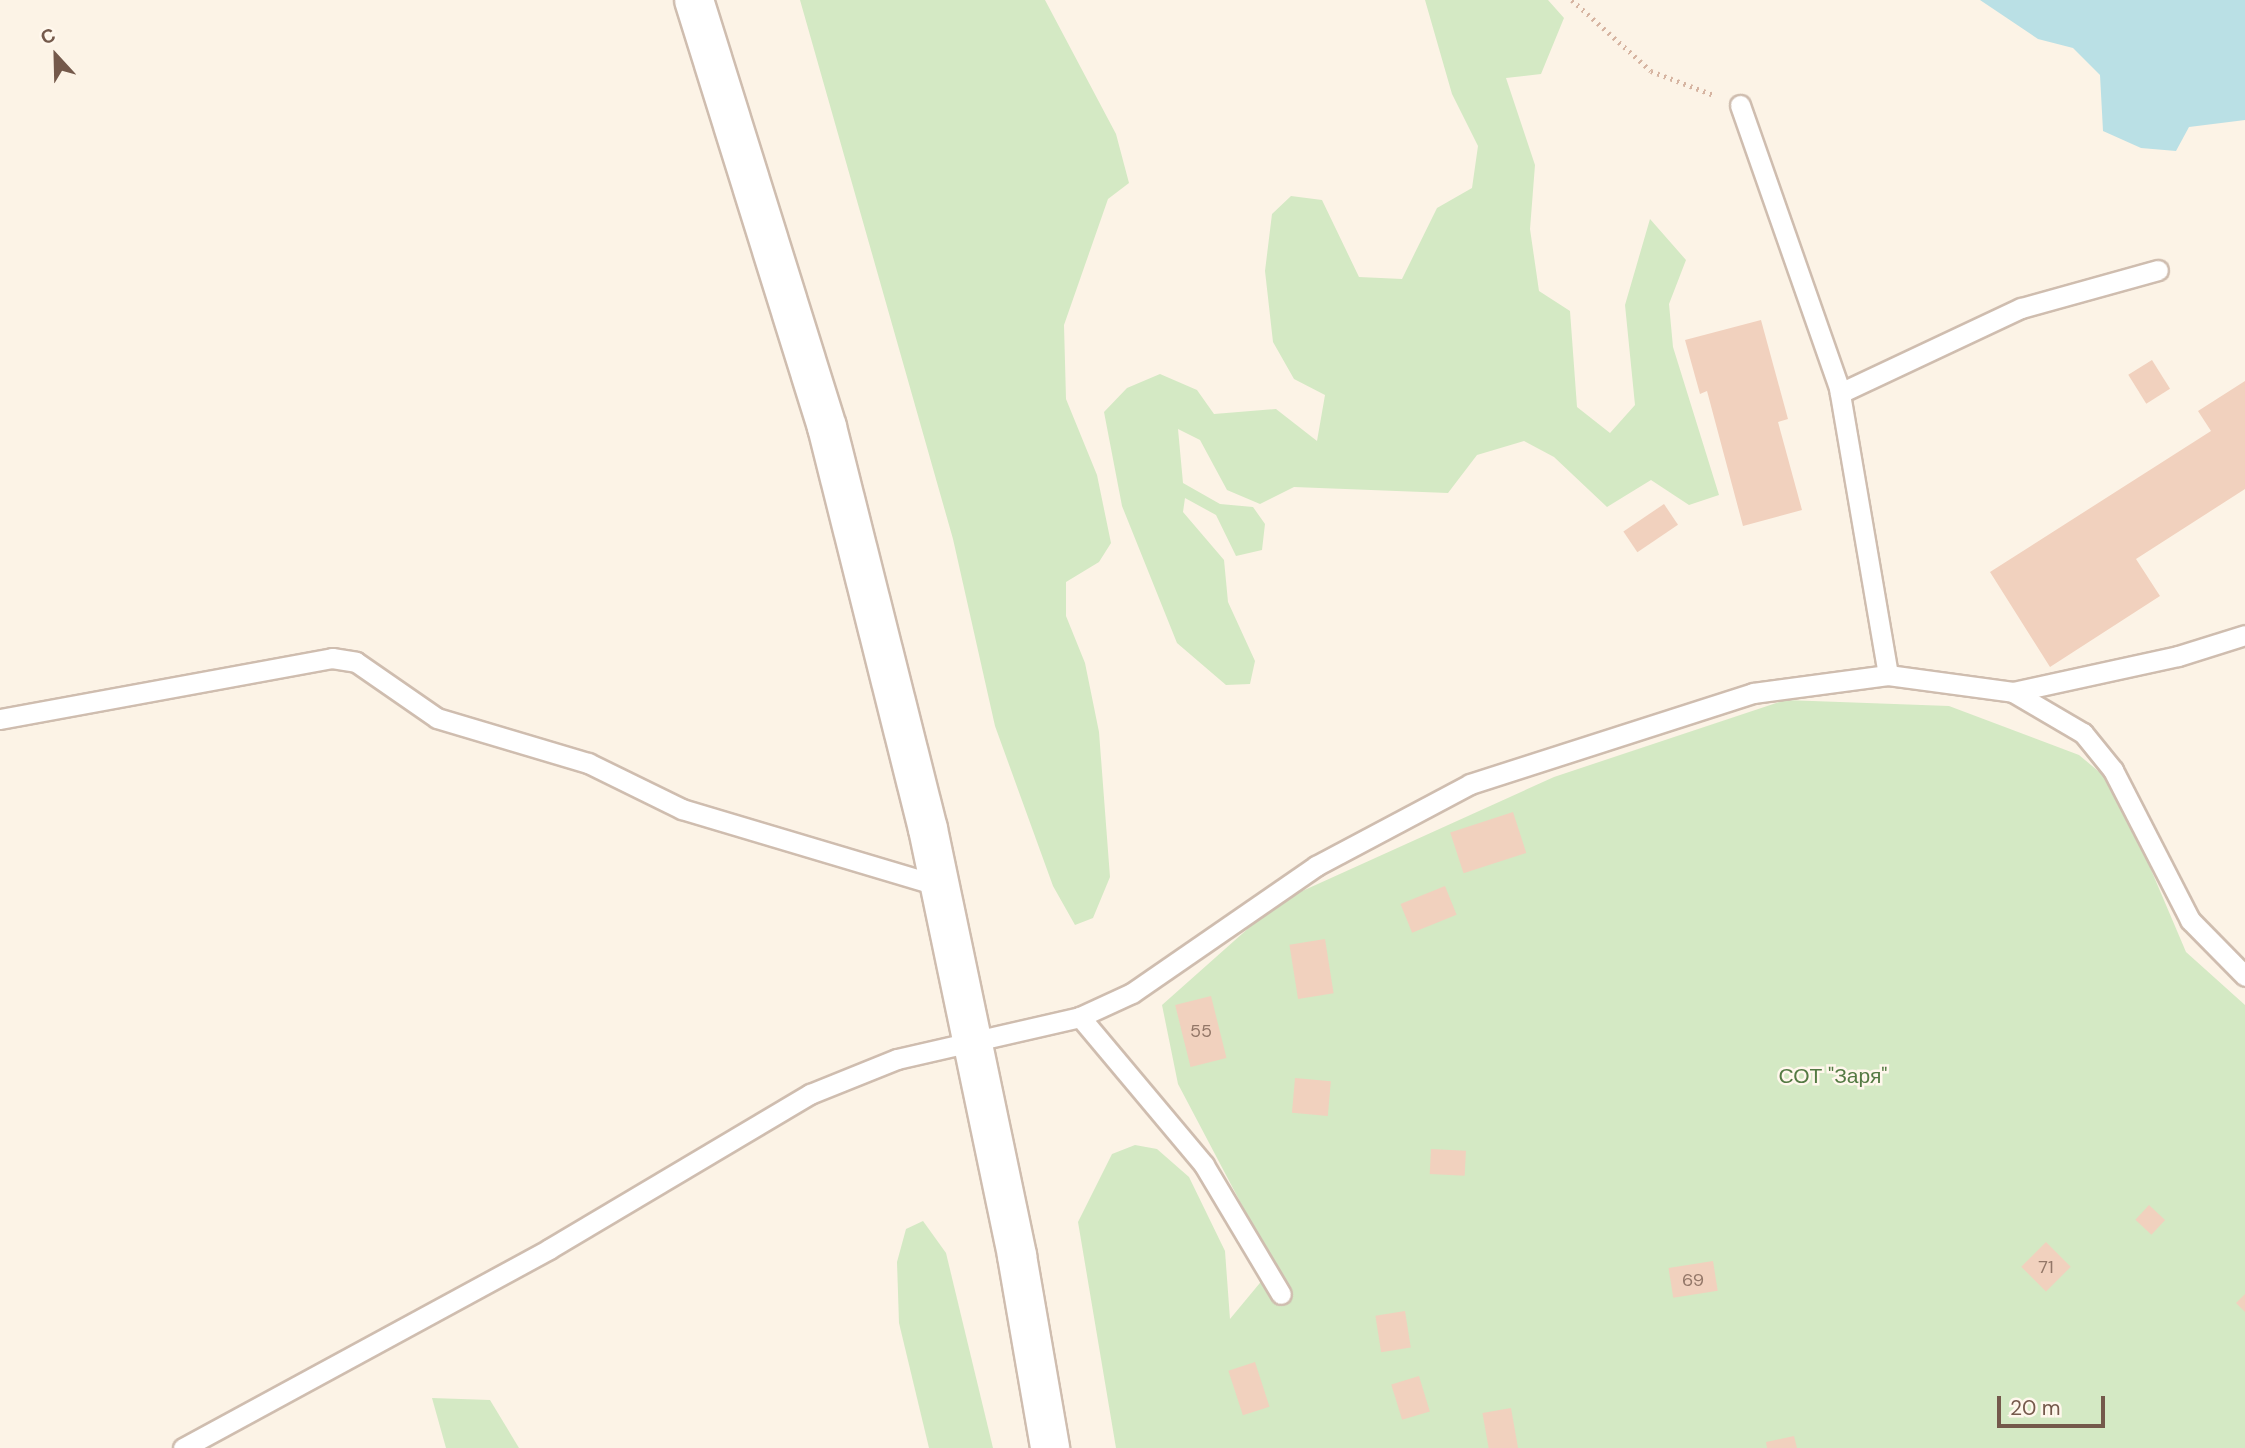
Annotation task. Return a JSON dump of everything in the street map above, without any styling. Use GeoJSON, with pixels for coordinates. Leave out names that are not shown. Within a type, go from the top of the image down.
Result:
{"type":"FeatureCollection","features":[{"type":"Feature","properties":{"kind":"main road"},"geometry":{"type":"LineString","coordinates":[[694,0],[827,426],[940,886],[972,1038],[1050,1448]]}},
{"type":"Feature","properties":{"kind":"lane"},"geometry":{"type":"LineString","coordinates":[[1740,105],[1840,393],[1888,675]]}},
{"type":"Feature","properties":{"kind":"lane"},"geometry":{"type":"LineString","coordinates":[[1840,393],[2021,308],[2158,270]]}},
{"type":"Feature","properties":{"kind":"lane"},"geometry":{"type":"LineString","coordinates":[[183,1448],[549,1249],[810,1094],[972,1038],[1080,1017],[1143,986],[1316,866],[1470,785],[1753,693],[1888,675],[2013,692],[2178,656],[2245,635]]}},
{"type":"Feature","properties":{"kind":"lane"},"geometry":{"type":"LineString","coordinates":[[0,719],[332,658],[356,662],[437,718],[588,763],[681,809],[940,886]]}},
{"type":"Feature","properties":{"kind":"lane"},"geometry":{"type":"LineString","coordinates":[[2013,692],[2083,733],[2106,761],[2190,920],[2245,976]]}},
{"type":"Feature","properties":{"kind":"lane"},"geometry":{"type":"LineString","coordinates":[[1080,1017],[1204,1164],[1281,1294]]}},
{"type":"Feature","properties":{"kind":"path"},"geometry":{"type":"LineString","coordinates":[[1572,0],[1651,71],[1740,105]]}},
{"type":"Feature","properties":{"kind":"green space"},"geometry":{"type":"Polygon","coordinates":[[[800,0],[1045,0],[1116,134],[1129,183],[1108,199],[1064,325],[1066,399],[1097,475],[1111,543],[1099,562],[1066,582],[1066,616],[1085,663],[1099,732],[1110,877],[1093,918],[1075,925],[1053,886],[995,726],[953,539],[800,0]]]}},
{"type":"Feature","properties":{"kind":"green space"},"geometry":{"type":"Polygon","coordinates":[[[1425,0],[1548,0],[1564,18],[1541,74],[1506,78],[1535,165],[1530,229],[1539,291],[1570,311],[1577,407],[1610,433],[1635,405],[1625,305],[1650,219],[1686,260],[1669,304],[1673,347],[1719,495],[1689,505],[1651,480],[1607,507],[1554,457],[1524,441],[1477,455],[1448,493],[1294,487],[1260,504],[1227,490],[1200,440],[1178,429],[1183,483],[1220,504],[1253,507],[1265,524],[1262,550],[1236,556],[1216,515],[1185,498],[1183,512],[1224,560],[1228,602],[1255,661],[1250,684],[1226,685],[1177,643],[1122,506],[1104,412],[1127,388],[1160,374],[1197,390],[1214,414],[1276,409],[1317,441],[1325,395],[1294,379],[1273,342],[1265,271],[1272,214],[1291,196],[1322,200],[1359,277],[1402,279],[1437,208],[1472,188],[1478,146],[1452,94],[1425,0]]]}},
{"type":"Feature","properties":{"kind":"green space","name":"СОТ \"Заря\""},"geometry":{"type":"Polygon","coordinates":[[[1785,700],[1949,706],[2079,755],[2115,785],[2186,952],[2245,1005],[2245,1448],[1116,1448],[1078,1222],[1112,1154],[1135,1145],[1157,1149],[1189,1177],[1225,1251],[1230,1319],[1274,1266],[1178,1084],[1162,1005],[1278,902],[1554,777],[1785,700]]]}},
{"type":"Feature","properties":{"kind":"green space"},"geometry":{"type":"Polygon","coordinates":[[[923,1221],[946,1253],[993,1448],[929,1448],[899,1323],[897,1262],[906,1229],[923,1221]]]}},
{"type":"Feature","properties":{"kind":"green space"},"geometry":{"type":"Polygon","coordinates":[[[432,1398],[490,1400],[519,1448],[446,1448],[432,1398]]]}},
{"type":"Feature","properties":{"kind":"water"},"geometry":{"type":"Polygon","coordinates":[[[1980,0],[2245,0],[2245,120],[2189,127],[2176,151],[2141,148],[2103,131],[2100,75],[2073,48],[2038,39],[1980,0]]]}},
{"type":"Feature","properties":{"kind":"building"},"geometry":{"type":"Polygon","coordinates":[[[1761,320],[1788,419],[1778,422],[1802,510],[1743,526],[1707,391],[1700,394],[1685,340],[1761,320]]]}},
{"type":"Feature","properties":{"kind":"building"},"geometry":{"type":"Polygon","coordinates":[[[2152,360],[2170,389],[2146,404],[2128,375],[2152,360]]]}},
{"type":"Feature","properties":{"kind":"building"},"geometry":{"type":"Polygon","coordinates":[[[2245,381],[2245,489],[2136,559],[2160,596],[2050,667],[1990,572],[2211,431],[2198,411],[2245,381]]]}},
{"type":"Feature","properties":{"kind":"building"},"geometry":{"type":"Polygon","coordinates":[[[1664,504],[1678,525],[1637,552],[1623,531],[1664,504]]]}},
{"type":"Feature","properties":{"kind":"building"},"geometry":{"type":"Polygon","coordinates":[[[1513,812],[1526,853],[1464,873],[1450,832],[1513,812]]]}},
{"type":"Feature","properties":{"kind":"building"},"geometry":{"type":"Polygon","coordinates":[[[1445,886],[1457,915],[1412,933],[1400,904],[1445,886]]]}},
{"type":"Feature","properties":{"kind":"building"},"geometry":{"type":"Polygon","coordinates":[[[1325,939],[1334,993],[1298,999],[1289,945],[1325,939]]]}},
{"type":"Feature","properties":{"kind":"building"},"geometry":{"type":"Polygon","coordinates":[[[1211,996],[1226,1058],[1191,1067],[1175,1005],[1211,996]]]}},
{"type":"Feature","properties":{"kind":"building"},"geometry":{"type":"Polygon","coordinates":[[[1295,1078],[1331,1081],[1328,1116],[1292,1113],[1295,1078]]]}},
{"type":"Feature","properties":{"kind":"building"},"geometry":{"type":"Polygon","coordinates":[[[1431,1149],[1466,1151],[1465,1176],[1430,1174],[1431,1149]]]}},
{"type":"Feature","properties":{"kind":"building"},"geometry":{"type":"Polygon","coordinates":[[[2149,1205],[2165,1220],[2151,1235],[2135,1220],[2149,1205]]]}},
{"type":"Feature","properties":{"kind":"building"},"geometry":{"type":"Polygon","coordinates":[[[2046,1242],[2071,1267],[2046,1291],[2021,1267],[2046,1242]]]}},
{"type":"Feature","properties":{"kind":"building"},"geometry":{"type":"Polygon","coordinates":[[[1713,1261],[1718,1291],[1673,1298],[1669,1268],[1713,1261]]]}},
{"type":"Feature","properties":{"kind":"building"},"geometry":{"type":"Polygon","coordinates":[[[2245,1294],[2245,1312],[2236,1303],[2245,1294]]]}},
{"type":"Feature","properties":{"kind":"building"},"geometry":{"type":"Polygon","coordinates":[[[1405,1311],[1411,1348],[1381,1352],[1375,1316],[1405,1311]]]}},
{"type":"Feature","properties":{"kind":"building"},"geometry":{"type":"Polygon","coordinates":[[[1255,1362],[1270,1407],[1243,1415],[1228,1371],[1255,1362]]]}},
{"type":"Feature","properties":{"kind":"building"},"geometry":{"type":"Polygon","coordinates":[[[1419,1376],[1430,1411],[1402,1420],[1391,1384],[1419,1376]]]}},
{"type":"Feature","properties":{"kind":"building"},"geometry":{"type":"Polygon","coordinates":[[[1511,1408],[1518,1448],[1489,1448],[1482,1413],[1511,1408]]]}},
{"type":"Feature","properties":{"kind":"building"},"geometry":{"type":"Polygon","coordinates":[[[1794,1436],[1797,1448],[1767,1448],[1766,1442],[1794,1436]]]}}]}
